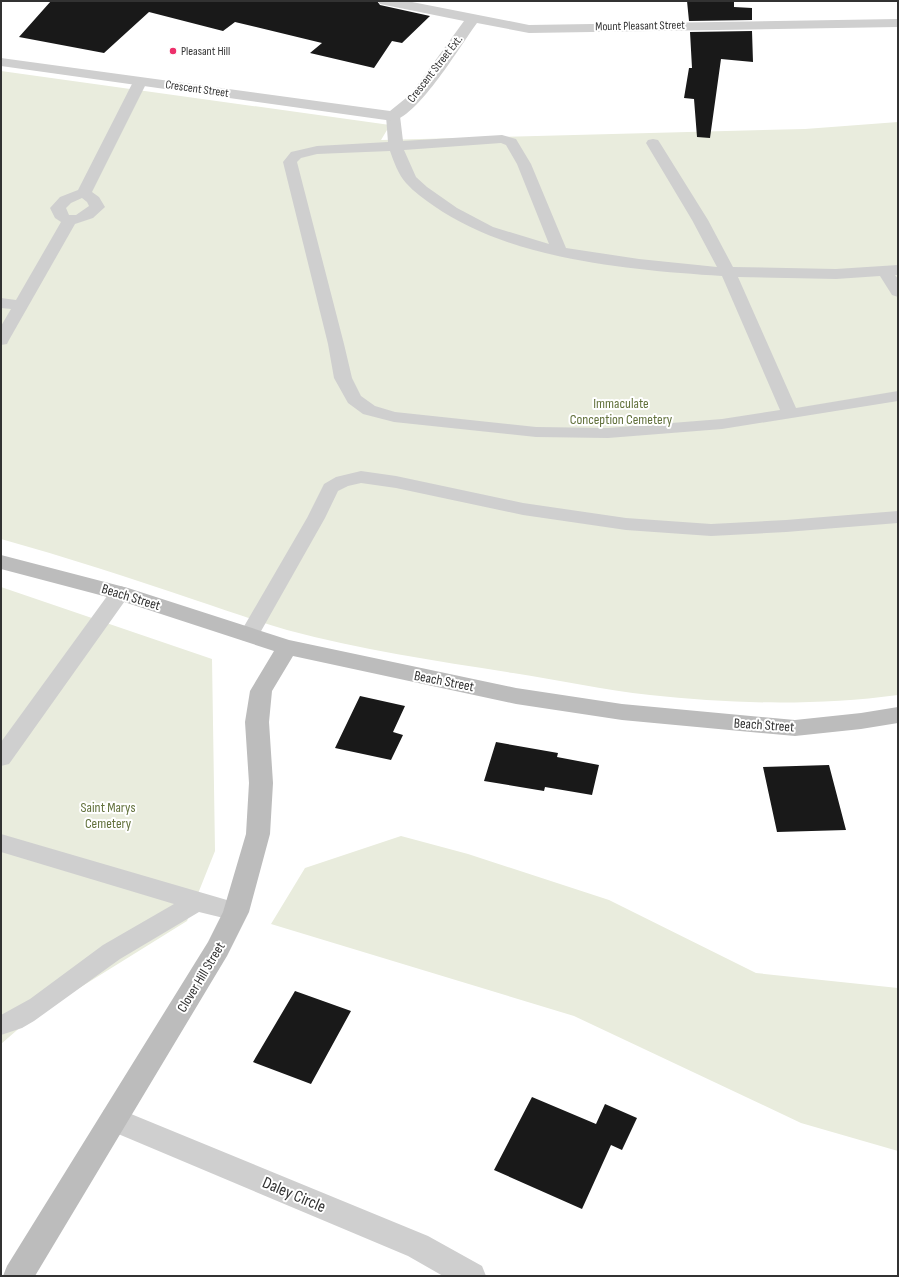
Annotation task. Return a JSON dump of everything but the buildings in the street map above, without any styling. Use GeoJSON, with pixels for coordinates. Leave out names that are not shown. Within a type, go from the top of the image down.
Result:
{"type":"FeatureCollection","features":[{"type":"Feature","properties":{"kind":"street","name":"Mount Pleasant Street"},"geometry":{"type":"LineString","coordinates":[[385,1],[529,29],[898,22]]}},
{"type":"Feature","properties":{"kind":"street","name":"Crescent Street Ext."},"geometry":{"type":"LineString","coordinates":[[393,116],[416,97],[473,18]]}},
{"type":"Feature","properties":{"kind":"street","name":"Crescent Street"},"geometry":{"type":"LineString","coordinates":[[1,62],[393,116]]}},
{"type":"Feature","properties":{"kind":"street","name":"Beach Street"},"geometry":{"type":"LineString","coordinates":[[1,562],[120,593],[287,647],[516,696],[622,712],[795,728],[898,715]]}},
{"type":"Feature","properties":{"kind":"street","name":"Clover Hill Street"},"geometry":{"type":"LineString","coordinates":[[18,1276],[218,950],[236,912],[258,834],[261,783],[257,722],[261,691],[287,647]]}},
{"type":"Feature","properties":{"kind":"street","name":"Daley Circle"},"geometry":{"type":"LineString","coordinates":[[114,1120],[418,1246],[472,1276]]}},
{"type":"Feature","properties":{"kind":"lane"},"geometry":{"type":"LineString","coordinates":[[84,193],[140,82]]}},
{"type":"Feature","properties":{"kind":"lane"},"geometry":{"type":"LineString","coordinates":[[393,116],[396,146],[406,173],[420,189],[446,209],[476,226],[517,242],[626,263],[728,272],[836,274],[892,270],[898,292]]}},
{"type":"Feature","properties":{"kind":"lane"},"geometry":{"type":"LineString","coordinates":[[560,251],[524,164],[511,142],[502,139],[317,150],[296,155],[290,162],[344,378],[354,399],[369,410],[394,417],[536,432],[615,432],[722,424],[898,396]]}},
{"type":"Feature","properties":{"kind":"lane"},"geometry":{"type":"LineString","coordinates":[[653,143],[700,220],[728,272],[790,414]]}},
{"type":"Feature","properties":{"kind":"lane"},"geometry":{"type":"LineString","coordinates":[[84,193],[94,200],[96,207],[92,212],[84,218],[69,221],[62,218],[59,214],[58,208],[62,202],[71,196],[84,193]]}},
{"type":"Feature","properties":{"kind":"lane"},"geometry":{"type":"LineString","coordinates":[[1,340],[69,221]]}},
{"type":"Feature","properties":{"kind":"lane"},"geometry":{"type":"LineString","coordinates":[[1,303],[22,305]]}},
{"type":"Feature","properties":{"kind":"lane"},"geometry":{"type":"LineString","coordinates":[[249,635],[316,518],[330,488],[342,481],[361,477],[396,482],[523,509],[626,524],[711,530],[786,526],[898,517]]}},
{"type":"Feature","properties":{"kind":"lane"},"geometry":{"type":"LineString","coordinates":[[1,758],[120,593]]}},
{"type":"Feature","properties":{"kind":"lane"},"geometry":{"type":"LineString","coordinates":[[1,843],[197,902],[236,912]]}},
{"type":"Feature","properties":{"kind":"lane"},"geometry":{"type":"LineString","coordinates":[[1,1024],[13,1022],[100,960],[197,902]]}},
{"type":"Feature","properties":{"kind":"green space","name":"Immaculate Conception Cemetery"},"geometry":{"type":"Polygon","coordinates":[[[1,71],[390,125],[381,140],[805,129],[898,122],[898,695],[867,699],[805,702],[742,702],[681,698],[616,690],[456,664],[343,643],[287,630],[98,568],[1,539],[1,71]]]}},
{"type":"Feature","properties":{"kind":"green space","name":"Saint Marys Cemetery"},"geometry":{"type":"Polygon","coordinates":[[[1,587],[212,659],[215,851],[187,921],[31,1018],[1,1044],[1,587]]]}},
{"type":"Feature","properties":{"kind":"green space"},"geometry":{"type":"Polygon","coordinates":[[[401,836],[468,854],[609,900],[756,973],[898,988],[898,1151],[801,1123],[574,1016],[271,924],[305,868],[401,836]]]}},
{"type":"Feature","properties":{"kind":"place","name":"Pleasant Hill"},"geometry":{"type":"Point","coordinates":[173,51]}}]}
